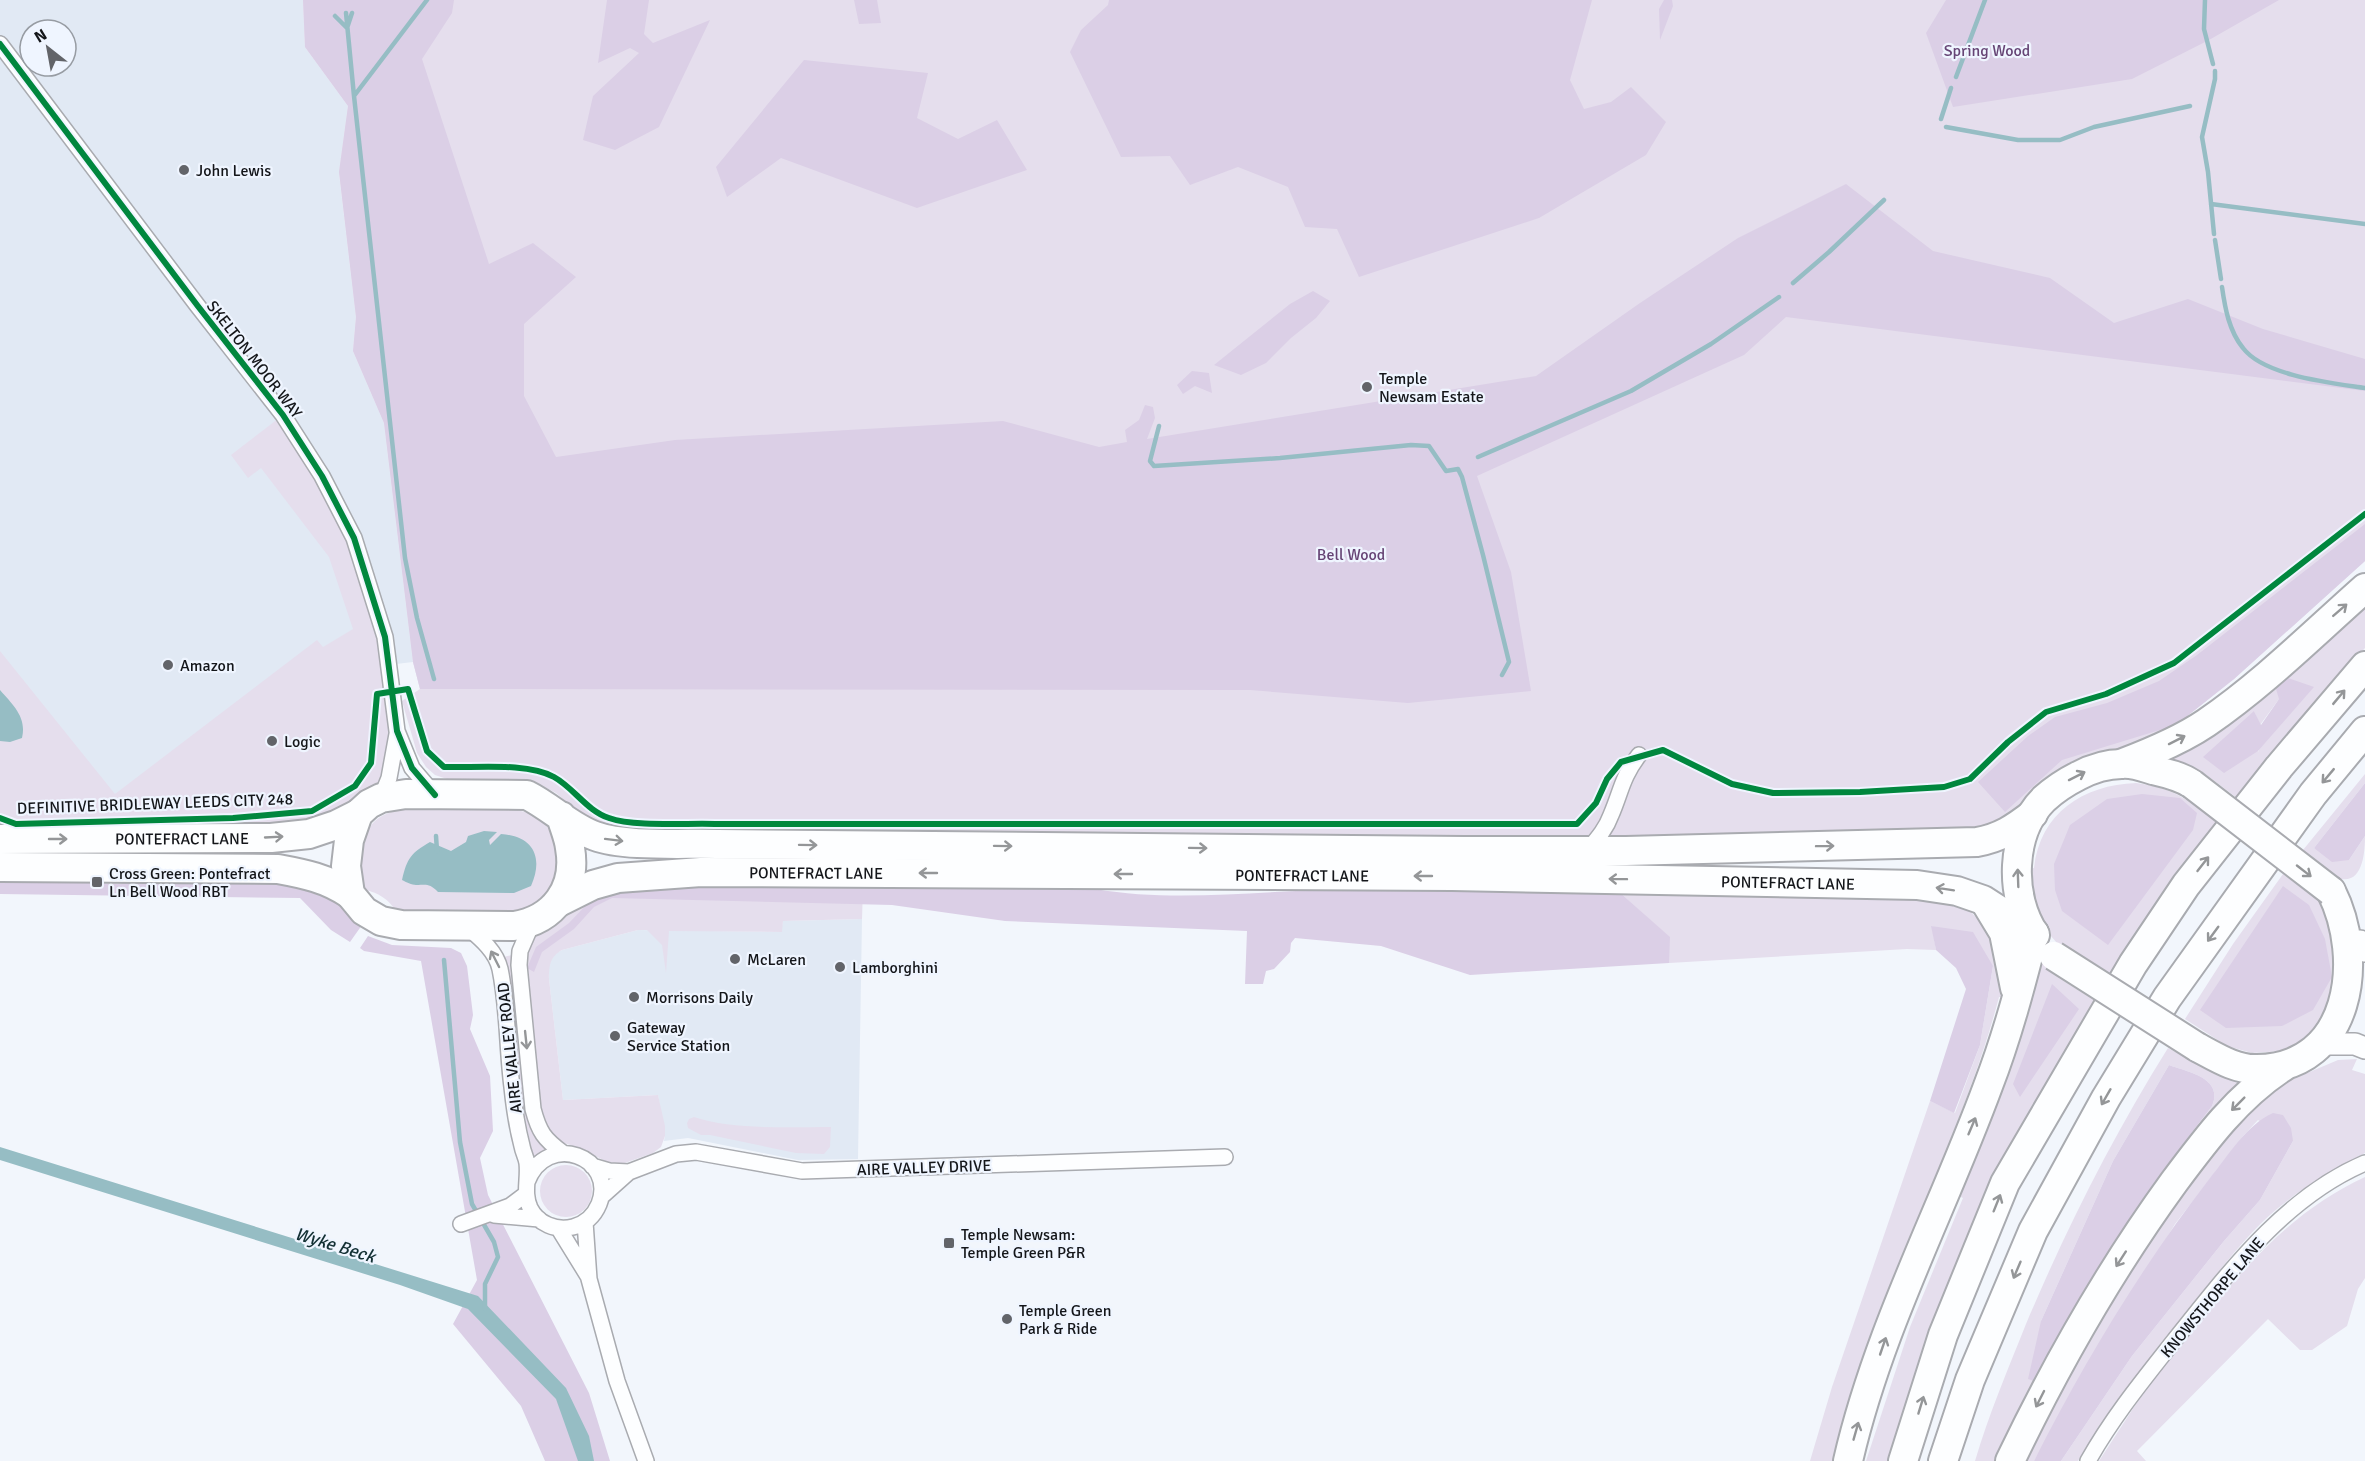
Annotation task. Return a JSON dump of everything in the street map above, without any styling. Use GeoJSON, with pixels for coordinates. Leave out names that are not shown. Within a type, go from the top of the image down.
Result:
{"type":"FeatureCollection","features":[{"type":"Feature","properties":{"kind":"highway"},"geometry":{"type":"LineString","coordinates":[[2283,1067],[2255,1070],[2232,1065],[2198,1047],[2054,956],[2034,933],[2022,906],[2017,874],[2023,834],[2033,814],[2044,800],[2065,783],[2088,771],[2123,763],[2181,738],[2237,701],[2365,588]]}},
{"type":"Feature","properties":{"kind":"highway"},"geometry":{"type":"LineString","coordinates":[[1903,1461],[1943,1335],[2005,1183],[2133,964],[2186,885],[2279,767],[2365,666]]}},
{"type":"Feature","properties":{"kind":"highway"},"geometry":{"type":"LineString","coordinates":[[1942,1461],[1970,1380],[2033,1231],[2106,1098],[2174,988],[2313,794],[2365,731]]}},
{"type":"Feature","properties":{"kind":"highway"},"geometry":{"type":"LineString","coordinates":[[2123,763],[2171,774],[2192,784],[2331,891],[2344,904],[2361,942]]}},
{"type":"Feature","properties":{"kind":"highway"},"geometry":{"type":"LineString","coordinates":[[406,794],[527,795],[561,816],[571,850],[570,876],[561,901],[533,921],[514,926],[401,925],[381,921],[364,911],[350,894],[346,866],[349,840],[369,806],[406,794]]}},
{"type":"Feature","properties":{"kind":"highway","name":"PONTEFRACT LANE"},"geometry":{"type":"LineString","coordinates":[[0,839],[271,838],[309,834],[336,825],[369,806]]}},
{"type":"Feature","properties":{"kind":"highway","name":"PONTEFRACT LANE"},"geometry":{"type":"LineString","coordinates":[[561,816],[576,828],[611,841],[717,844],[1626,851],[1977,842],[1994,839],[2011,831],[2033,814]]}},
{"type":"Feature","properties":{"kind":"highway","name":"PONTEFRACT LANE"},"geometry":{"type":"LineString","coordinates":[[0,867],[278,869],[313,875],[332,882],[350,894]]}},
{"type":"Feature","properties":{"kind":"highway","name":"PONTEFRACT LANE"},"geometry":{"type":"LineString","coordinates":[[561,901],[593,885],[618,878],[701,872],[1452,876],[1906,884],[1957,891],[1983,900],[2034,933]]}},
{"type":"Feature","properties":{"kind":"highway"},"geometry":{"type":"LineString","coordinates":[[1983,900],[2004,933],[2016,999]]}},
{"type":"Feature","properties":{"kind":"highway"},"geometry":{"type":"LineString","coordinates":[[2010,1461],[2040,1397],[2088,1311],[2150,1215],[2192,1158],[2235,1106],[2269,1076],[2309,1056],[2325,1044],[2339,1032],[2355,1007],[2362,987],[2361,942],[2365,904]]}},
{"type":"Feature","properties":{"kind":"highway"},"geometry":{"type":"LineString","coordinates":[[1848,1461],[1864,1402],[1893,1318],[1989,1085],[2034,933]]}},
{"type":"Feature","properties":{"kind":"street","name":"SKELTON MOOR WAY"},"geometry":{"type":"LineString","coordinates":[[0,44],[283,415],[339,506],[354,538],[386,637],[397,731],[412,768],[435,795]]}},
{"type":"Feature","properties":{"kind":"street","name":"SKELTON MOOR WAY"},"geometry":{"type":"LineString","coordinates":[[369,806],[389,777],[397,731]]}},
{"type":"Feature","properties":{"kind":"street"},"geometry":{"type":"LineString","coordinates":[[1587,851],[1603,833],[1627,771],[1639,755]]}},
{"type":"Feature","properties":{"kind":"street"},"geometry":{"type":"LineString","coordinates":[[1612,814],[1616,831],[1626,851]]}},
{"type":"Feature","properties":{"kind":"street","name":"AIRE VALLEY ROAD"},"geometry":{"type":"LineString","coordinates":[[533,921],[520,951],[519,965],[533,1109],[538,1130],[549,1143],[563,1153],[579,1156],[592,1166]]}},
{"type":"Feature","properties":{"kind":"street","name":"AIRE VALLEY ROAD"},"geometry":{"type":"LineString","coordinates":[[465,925],[485,943],[500,967],[512,1086],[518,1128],[527,1164],[527,1188],[531,1210],[538,1219]]}},
{"type":"Feature","properties":{"kind":"street"},"geometry":{"type":"LineString","coordinates":[[2325,1044],[2355,1044],[2365,1048]]}},
{"type":"Feature","properties":{"kind":"street","name":"AIRE VALLEY DRIVE"},"geometry":{"type":"LineString","coordinates":[[601,1197],[629,1172],[676,1154],[696,1152],[802,1172],[1225,1157]]}},
{"type":"Feature","properties":{"kind":"street"},"geometry":{"type":"LineString","coordinates":[[461,1224],[491,1215],[510,1206],[527,1188],[536,1165],[553,1155],[563,1153]]}},
{"type":"Feature","properties":{"kind":"street","name":"KNOWSTHORPE LANE"},"geometry":{"type":"LineString","coordinates":[[2088,1461],[2127,1400],[2265,1233],[2297,1205],[2353,1168],[2365,1163]]}},
{"type":"Feature","properties":{"kind":"street"},"geometry":{"type":"LineString","coordinates":[[491,1215],[538,1219],[548,1226],[560,1228],[577,1226],[593,1215],[601,1197],[601,1186],[592,1166]]}},
{"type":"Feature","properties":{"kind":"street","name":"AIRE VALLEY DRIVE"},"geometry":{"type":"LineString","coordinates":[[592,1166],[609,1171],[629,1172]]}},
{"type":"Feature","properties":{"kind":"street"},"geometry":{"type":"LineString","coordinates":[[585,1222],[590,1279],[617,1381],[646,1461]]}},
{"type":"Feature","properties":{"kind":"street"},"geometry":{"type":"LineString","coordinates":[[560,1228],[590,1279]]}},
{"type":"Feature","properties":{"kind":"shaded area"},"geometry":{"type":"Polygon","coordinates":[[[0,0],[303,0],[305,47],[348,106],[339,173],[356,317],[353,351],[384,423],[413,662],[345,670],[319,789],[0,802],[0,0]]]}},
{"type":"Feature","properties":{"kind":"shaded area"},"geometry":{"type":"Polygon","coordinates":[[[862,919],[858,1159],[798,1160],[688,1138],[664,1141],[658,1095],[563,1100],[549,979],[549,966],[553,955],[562,950],[638,930],[781,932],[783,921],[862,919]]]}},
{"type":"Feature","properties":{"kind":"green space","name":"Temple Newsam Estate"},"geometry":{"type":"Polygon","coordinates":[[[303,0],[2365,0],[2365,561],[2234,679],[2177,724],[1995,829],[1580,842],[630,832],[586,819],[556,793],[535,782],[513,779],[447,779],[435,775],[426,767],[417,753],[402,701],[420,689],[413,662],[384,423],[353,351],[356,317],[339,172],[348,106],[305,47],[303,0]]]}},
{"type":"Feature","properties":{"kind":"green space","name":"Bell Wood"},"geometry":{"type":"Polygon","coordinates":[[[303,0],[454,0],[452,13],[422,59],[489,264],[533,243],[576,277],[524,324],[524,396],[556,457],[675,440],[1003,421],[1099,447],[1127,442],[1125,430],[1139,420],[1145,405],[1153,407],[1155,418],[1147,439],[1536,376],[1738,238],[1846,184],[1933,251],[2050,278],[2114,323],[2188,299],[2263,329],[2365,359],[2365,391],[1786,317],[1744,355],[1477,476],[1511,572],[1531,691],[1408,703],[1250,690],[420,689],[413,662],[384,423],[353,351],[356,317],[339,172],[348,106],[305,47],[303,0]]]}},
{"type":"Feature","properties":{"kind":"green space"},"geometry":{"type":"Polygon","coordinates":[[[607,0],[649,0],[644,34],[653,43],[710,20],[659,127],[615,150],[583,140],[593,96],[639,53],[630,48],[598,63],[607,0]]]}},
{"type":"Feature","properties":{"kind":"green space"},"geometry":{"type":"Polygon","coordinates":[[[854,0],[877,0],[881,23],[859,24],[854,0]]]}},
{"type":"Feature","properties":{"kind":"green space"},"geometry":{"type":"Polygon","coordinates":[[[1109,0],[1592,0],[1570,80],[1584,109],[1611,102],[1631,87],[1666,122],[1646,155],[1539,218],[1359,277],[1337,229],[1305,227],[1288,187],[1238,167],[1190,185],[1170,156],[1121,157],[1070,52],[1081,30],[1108,5],[1109,0]]]}},
{"type":"Feature","properties":{"kind":"green space"},"geometry":{"type":"Polygon","coordinates":[[[1664,0],[1672,0],[1673,6],[1660,40],[1659,9],[1664,0]]]}},
{"type":"Feature","properties":{"kind":"green space","name":"Spring Wood"},"geometry":{"type":"Polygon","coordinates":[[[1946,0],[2279,0],[2209,40],[2132,79],[1953,107],[1926,33],[1946,0]]]}},
{"type":"Feature","properties":{"kind":"green space"},"geometry":{"type":"Polygon","coordinates":[[[804,60],[928,73],[917,118],[958,139],[997,120],[1027,170],[917,208],[781,158],[727,197],[716,167],[804,60]]]}},
{"type":"Feature","properties":{"kind":"green space"},"geometry":{"type":"Polygon","coordinates":[[[1313,291],[1330,301],[1316,318],[1291,338],[1266,363],[1241,375],[1214,365],[1290,304],[1313,291]]]}},
{"type":"Feature","properties":{"kind":"green space"},"geometry":{"type":"Polygon","coordinates":[[[1192,371],[1209,373],[1212,393],[1195,386],[1183,394],[1177,385],[1192,371]]]}},
{"type":"Feature","properties":{"kind":"green space"},"geometry":{"type":"Polygon","coordinates":[[[283,415],[354,538],[392,695],[389,778],[336,825],[0,839],[0,651],[115,794],[317,640],[323,647],[353,629],[329,557],[261,468],[248,478],[231,455],[283,415]]]}},
{"type":"Feature","properties":{"kind":"green space"},"geometry":{"type":"Polygon","coordinates":[[[2365,524],[2365,561],[2234,679],[2176,725],[2062,760],[2005,812],[1978,782],[2028,736],[2055,717],[2107,703],[2159,681],[2197,655],[2365,524]]]}},
{"type":"Feature","properties":{"kind":"green space"},"geometry":{"type":"Polygon","coordinates":[[[2365,605],[2365,648],[2326,690],[2237,798],[2201,771],[2197,775],[2165,759],[2365,605]],[[2279,699],[2260,725],[2254,711],[2258,752],[2279,699]]]}},
{"type":"Feature","properties":{"kind":"green space"},"geometry":{"type":"Polygon","coordinates":[[[2288,678],[2314,687],[2258,751],[2224,773],[2203,757],[2254,711],[2261,725],[2279,699],[2276,689],[2288,678]]]}},
{"type":"Feature","properties":{"kind":"green space"},"geometry":{"type":"Polygon","coordinates":[[[2365,774],[2365,783],[2314,848],[2349,860],[2365,836],[2363,858],[2358,871],[2348,879],[2341,879],[2303,850],[2365,774]]]}},
{"type":"Feature","properties":{"kind":"green space"},"geometry":{"type":"Polygon","coordinates":[[[2136,783],[2170,791],[2197,807],[2216,822],[2112,974],[2075,952],[2072,956],[2052,937],[2045,928],[2036,907],[2029,869],[2034,868],[2045,832],[2055,817],[2067,806],[2099,789],[2136,783]]]}},
{"type":"Feature","properties":{"kind":"green space"},"geometry":{"type":"Polygon","coordinates":[[[2365,783],[2365,836],[2349,860],[2332,862],[2314,848],[2365,783]]]}},
{"type":"Feature","properties":{"kind":"green space"},"geometry":{"type":"Polygon","coordinates":[[[2142,794],[2180,798],[2197,813],[2193,830],[2108,945],[2062,911],[2055,890],[2054,864],[2070,825],[2107,799],[2142,794]]]}},
{"type":"Feature","properties":{"kind":"green space"},"geometry":{"type":"Polygon","coordinates":[[[405,809],[517,810],[540,818],[547,825],[554,840],[560,874],[542,901],[522,910],[396,911],[383,897],[365,890],[359,880],[357,866],[370,826],[380,817],[405,809]]]}},
{"type":"Feature","properties":{"kind":"green space"},"geometry":{"type":"Polygon","coordinates":[[[2283,874],[2319,901],[2336,928],[2333,1012],[2304,1040],[2280,1051],[2252,1053],[2227,1046],[2185,1019],[2233,944],[2283,874]]]}},
{"type":"Feature","properties":{"kind":"green space"},"geometry":{"type":"Polygon","coordinates":[[[0,875],[50,876],[89,883],[118,884],[151,877],[288,879],[329,893],[362,925],[350,942],[331,930],[300,898],[0,894],[0,875]]]}},
{"type":"Feature","properties":{"kind":"green space"},"geometry":{"type":"Polygon","coordinates":[[[2283,886],[2309,905],[2325,939],[2332,977],[2313,1010],[2282,1026],[2226,1028],[2200,1010],[2283,886]]]}},
{"type":"Feature","properties":{"kind":"green space"},"geometry":{"type":"Polygon","coordinates":[[[693,887],[1095,889],[1180,896],[1396,888],[1617,890],[1670,937],[1669,963],[1470,975],[1381,946],[1295,938],[1291,943],[1290,952],[1274,969],[1266,971],[1263,984],[1245,984],[1247,931],[1005,921],[892,905],[612,898],[594,907],[574,929],[542,952],[534,972],[527,968],[536,947],[569,923],[590,901],[610,892],[693,887]]]}},
{"type":"Feature","properties":{"kind":"green space"},"geometry":{"type":"Polygon","coordinates":[[[863,888],[862,919],[783,921],[782,932],[669,931],[666,973],[662,945],[647,930],[638,930],[558,953],[551,962],[549,979],[563,1100],[658,1095],[665,1136],[661,1147],[653,1153],[622,1164],[607,1162],[582,1149],[558,1141],[552,1136],[541,1115],[526,967],[531,946],[526,944],[530,937],[590,895],[863,888]]]}},
{"type":"Feature","properties":{"kind":"green space"},"geometry":{"type":"Polygon","coordinates":[[[1617,890],[1927,897],[1959,905],[1971,913],[1981,922],[1993,945],[2006,997],[1999,997],[1971,1087],[1900,1263],[1850,1406],[1837,1461],[1810,1461],[1832,1387],[1930,1101],[1955,1113],[1980,1045],[1993,966],[1932,926],[1936,950],[1907,949],[1669,963],[1669,937],[1617,890]]]}},
{"type":"Feature","properties":{"kind":"green space"},"geometry":{"type":"Polygon","coordinates":[[[1931,926],[1973,932],[1993,966],[1980,1045],[1954,1113],[1930,1101],[1966,989],[1956,968],[1936,950],[1931,926]]]}},
{"type":"Feature","properties":{"kind":"green space"},"geometry":{"type":"Polygon","coordinates":[[[368,936],[392,945],[451,948],[461,953],[467,966],[473,1015],[470,1029],[490,1076],[493,1131],[480,1158],[488,1195],[589,1393],[610,1461],[545,1461],[521,1406],[453,1324],[477,1280],[421,961],[364,951],[360,948],[368,936]]]}},
{"type":"Feature","properties":{"kind":"green space"},"geometry":{"type":"Polygon","coordinates":[[[512,955],[547,1148],[533,1157],[523,1107],[514,1025],[503,957],[512,955]]]}},
{"type":"Feature","properties":{"kind":"green space"},"geometry":{"type":"Polygon","coordinates":[[[2037,958],[2061,975],[2059,978],[2097,1002],[1889,1461],[1866,1461],[1910,1327],[1963,1198],[1959,1196],[2037,958]]]}},
{"type":"Feature","properties":{"kind":"green space"},"geometry":{"type":"Polygon","coordinates":[[[2052,984],[2079,1009],[2020,1097],[2013,1084],[2052,984]]]}},
{"type":"Feature","properties":{"kind":"green space"},"geometry":{"type":"Polygon","coordinates":[[[2168,1048],[2211,1071],[2212,1068],[2248,1080],[2001,1461],[1975,1461],[1986,1426],[2026,1324],[2057,1253],[2091,1183],[2168,1048]],[[2169,1065],[2113,1161],[2041,1321],[2084,1294],[2162,1172],[2212,1106],[2214,1096],[2209,1083],[2194,1074],[2169,1065]]]}},
{"type":"Feature","properties":{"kind":"green space"},"geometry":{"type":"Polygon","coordinates":[[[2357,1059],[2352,1070],[2365,1074],[2365,1153],[2306,1187],[2274,1211],[2250,1234],[2150,1358],[2105,1419],[2078,1461],[2061,1461],[2132,1356],[2224,1241],[2260,1200],[2293,1141],[2258,1120],[2175,1224],[2034,1461],[2023,1461],[2110,1303],[2165,1219],[2219,1145],[2255,1102],[2286,1082],[2338,1060],[2357,1059]]]}},
{"type":"Feature","properties":{"kind":"green space"},"geometry":{"type":"Polygon","coordinates":[[[2169,1065],[2194,1074],[2209,1083],[2214,1096],[2212,1106],[2162,1172],[2084,1294],[2037,1382],[2028,1379],[2041,1321],[2113,1161],[2169,1065]]]}},
{"type":"Feature","properties":{"kind":"green space"},"geometry":{"type":"Polygon","coordinates":[[[2273,1113],[2283,1115],[2291,1128],[2293,1141],[2260,1200],[2224,1241],[2132,1356],[2061,1461],[2034,1461],[2115,1315],[2161,1245],[2238,1142],[2254,1125],[2273,1113]]]}},
{"type":"Feature","properties":{"kind":"green space"},"geometry":{"type":"Polygon","coordinates":[[[694,1117],[744,1126],[831,1127],[830,1147],[824,1154],[796,1153],[701,1135],[688,1128],[689,1119],[694,1117]]]}},
{"type":"Feature","properties":{"kind":"green space"},"geometry":{"type":"Polygon","coordinates":[[[566,1165],[576,1167],[584,1173],[590,1181],[592,1191],[590,1201],[584,1209],[576,1215],[566,1217],[556,1215],[548,1209],[542,1201],[540,1191],[542,1181],[548,1173],[556,1167],[566,1165]]]}},
{"type":"Feature","properties":{"kind":"green space"},"geometry":{"type":"Polygon","coordinates":[[[2365,1177],[2365,1278],[2358,1289],[2347,1326],[2312,1350],[2300,1350],[2268,1319],[2137,1451],[2146,1461],[2099,1461],[2136,1404],[2213,1300],[2216,1303],[2248,1265],[2302,1215],[2343,1188],[2365,1177]]]}},
{"type":"Feature","properties":{"kind":"water"},"geometry":{"type":"Polygon","coordinates":[[[0,690],[21,718],[22,738],[10,742],[0,741],[0,690]]]}},
{"type":"Feature","properties":{"kind":"water"},"geometry":{"type":"Polygon","coordinates":[[[484,831],[497,832],[489,840],[490,845],[501,834],[521,839],[528,844],[536,857],[535,876],[531,886],[514,893],[438,892],[430,886],[414,885],[402,880],[406,866],[418,849],[430,842],[451,851],[466,842],[468,836],[484,831]]]}},
{"type":"Feature","properties":{"kind":"water"},"geometry":{"type":"Polygon","coordinates":[[[0,1147],[478,1296],[566,1388],[589,1436],[594,1461],[578,1461],[556,1399],[468,1309],[400,1285],[0,1160],[0,1147]]]}},
{"type":"Feature","properties":{"kind":"waterway"},"geometry":{"type":"LineString","coordinates":[[427,0],[354,96],[405,558],[417,618],[434,679]]}},
{"type":"Feature","properties":{"kind":"waterway"},"geometry":{"type":"LineString","coordinates":[[1956,77],[1985,0]]}},
{"type":"Feature","properties":{"kind":"waterway"},"geometry":{"type":"LineString","coordinates":[[2205,0],[2204,29],[2213,64]]}},
{"type":"Feature","properties":{"kind":"waterway"},"geometry":{"type":"LineString","coordinates":[[346,13],[354,96]]}},
{"type":"Feature","properties":{"kind":"waterway"},"geometry":{"type":"LineString","coordinates":[[335,16],[347,28],[352,13]]}},
{"type":"Feature","properties":{"kind":"waterway"},"geometry":{"type":"LineString","coordinates":[[2214,234],[2202,137],[2215,71]]}},
{"type":"Feature","properties":{"kind":"waterway"},"geometry":{"type":"LineString","coordinates":[[1941,119],[1951,88]]}},
{"type":"Feature","properties":{"kind":"waterway"},"geometry":{"type":"LineString","coordinates":[[1946,127],[2018,140],[2060,140],[2094,127],[2190,106]]}},
{"type":"Feature","properties":{"kind":"waterway"},"geometry":{"type":"LineString","coordinates":[[1793,283],[1884,200]]}},
{"type":"Feature","properties":{"kind":"waterway"},"geometry":{"type":"LineString","coordinates":[[2211,204],[2365,224]]}},
{"type":"Feature","properties":{"kind":"waterway"},"geometry":{"type":"LineString","coordinates":[[2215,240],[2221,279]]}},
{"type":"Feature","properties":{"kind":"waterway"},"geometry":{"type":"LineString","coordinates":[[2222,287],[2226,311],[2234,334],[2253,358],[2282,372],[2299,377],[2365,388]]}},
{"type":"Feature","properties":{"kind":"waterway"},"geometry":{"type":"LineString","coordinates":[[1478,457],[1631,391],[1711,344],[1779,297]]}},
{"type":"Feature","properties":{"kind":"waterway"},"geometry":{"type":"LineString","coordinates":[[1159,426],[1150,461],[1154,466],[1280,458],[1411,445],[1429,446],[1446,471],[1458,469],[1462,477],[1509,662],[1502,675]]}},
{"type":"Feature","properties":{"kind":"waterway"},"geometry":{"type":"LineString","coordinates":[[436,836],[437,851]]}},
{"type":"Feature","properties":{"kind":"waterway"},"geometry":{"type":"LineString","coordinates":[[444,960],[460,1142],[472,1204],[494,1242],[498,1257],[485,1284],[485,1309]]}},
{"type":"Feature","properties":{"kind":"cycle path"},"geometry":{"type":"LineString","coordinates":[[0,44],[283,415],[322,476],[354,538],[385,637],[397,731],[412,768],[435,795]]}},
{"type":"Feature","properties":{"kind":"cycle path","name":"DEFINITIVE BRIDLEWAY LEEDS CITY 248"},"geometry":{"type":"LineString","coordinates":[[0,818],[16,824],[233,818],[312,811],[355,786],[371,763],[377,694],[408,689],[427,751],[444,767],[500,767],[543,772],[561,782],[601,815],[620,821],[646,824],[1577,824],[1596,803],[1607,779],[1621,762],[1663,750],[1732,784],[1773,793],[1860,792],[1944,787],[1970,779],[2008,742],[2046,712],[2106,694],[2174,663],[2365,514]]}},
{"type":"Feature","properties":{"kind":"place","name":"John Lewis"},"geometry":{"type":"Point","coordinates":[184,170]}},
{"type":"Feature","properties":{"kind":"place","name":"Temple Newsam Estate"},"geometry":{"type":"Point","coordinates":[1367,387]}},
{"type":"Feature","properties":{"kind":"place","name":"Amazon"},"geometry":{"type":"Point","coordinates":[168,665]}},
{"type":"Feature","properties":{"kind":"place","name":"Logic"},"geometry":{"type":"Point","coordinates":[272,741]}},
{"type":"Feature","properties":{"kind":"place","name":"Cross Green: Pontefract Ln Bell Wood RBT"},"geometry":{"type":"Point","coordinates":[97,882]}},
{"type":"Feature","properties":{"kind":"place","name":"McLaren"},"geometry":{"type":"Point","coordinates":[735,959]}},
{"type":"Feature","properties":{"kind":"place","name":"Lamborghini"},"geometry":{"type":"Point","coordinates":[840,967]}},
{"type":"Feature","properties":{"kind":"place","name":"Morrisons Daily"},"geometry":{"type":"Point","coordinates":[634,997]}},
{"type":"Feature","properties":{"kind":"place","name":"Gateway Service Station"},"geometry":{"type":"Point","coordinates":[615,1036]}},
{"type":"Feature","properties":{"kind":"place","name":"Temple Newsam: Temple Green P&R"},"geometry":{"type":"Point","coordinates":[949,1243]}},
{"type":"Feature","properties":{"kind":"place","name":"Temple Green Park & Ride"},"geometry":{"type":"Point","coordinates":[1007,1319]}},
{"type":"Feature","properties":{"kind":"water label","name":"Wyke Beck"},"geometry":{"type":"Point","coordinates":[335,1245]}}]}
